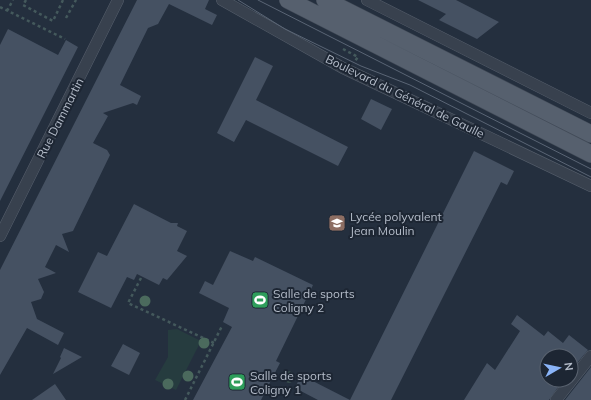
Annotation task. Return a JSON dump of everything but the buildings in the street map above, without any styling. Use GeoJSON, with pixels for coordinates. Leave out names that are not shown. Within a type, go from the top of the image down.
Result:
{"type":"FeatureCollection","features":[{"type":"Feature","properties":{"kind":"main road"},"geometry":{"type":"LineString","coordinates":[[288,0],[591,154]]}},
{"type":"Feature","properties":{"kind":"main road"},"geometry":{"type":"LineString","coordinates":[[325,0],[591,134]]}},
{"type":"Feature","properties":{"kind":"street","name":"Rue Dammartin"},"geometry":{"type":"LineString","coordinates":[[0,236],[118,0]]}},
{"type":"Feature","properties":{"kind":"street","name":"Boulevard du Général de Gaulle"},"geometry":{"type":"LineString","coordinates":[[222,0],[343,68],[591,186]]}},
{"type":"Feature","properties":{"kind":"street"},"geometry":{"type":"LineString","coordinates":[[368,0],[591,113]]}},
{"type":"Feature","properties":{"kind":"street"},"geometry":{"type":"LineString","coordinates":[[556,400],[591,356]]}},
{"type":"Feature","properties":{"kind":"path"},"geometry":{"type":"LineString","coordinates":[[7,11],[13,0]]}},
{"type":"Feature","properties":{"kind":"path"},"geometry":{"type":"LineString","coordinates":[[26,0],[23,6],[53,21],[63,0]]}},
{"type":"Feature","properties":{"kind":"path"},"geometry":{"type":"LineString","coordinates":[[66,18],[76,0]]}},
{"type":"Feature","properties":{"kind":"path"},"geometry":{"type":"LineString","coordinates":[[0,7],[65,39]]}},
{"type":"Feature","properties":{"kind":"path"},"geometry":{"type":"LineString","coordinates":[[141,278],[128,303],[214,343]]}},
{"type":"Feature","properties":{"kind":"path"},"geometry":{"type":"LineString","coordinates":[[185,400],[222,326]]}},
{"type":"Feature","properties":{"kind":"green space"},"geometry":{"type":"Polygon","coordinates":[[[177,329],[201,341],[176,390],[155,380],[168,357],[168,330],[177,329]]]}},
{"type":"Feature","properties":{"kind":"tram line"},"geometry":{"type":"LineString","coordinates":[[238,0],[285,29],[361,66],[410,85],[591,177]]}},
{"type":"Feature","properties":{"kind":"tram line"},"geometry":{"type":"LineString","coordinates":[[258,0],[591,169]]}},
{"type":"Feature","properties":{"kind":"place","name":"Lycée polyvalent Jean Moulin"},"geometry":{"type":"Point","coordinates":[337,223]}},
{"type":"Feature","properties":{"kind":"place","name":"Salle de sports Coligny 2"},"geometry":{"type":"Point","coordinates":[260,300]}},
{"type":"Feature","properties":{"kind":"place","name":"Salle de sports Coligny 1"},"geometry":{"type":"Point","coordinates":[237,382]}}]}
